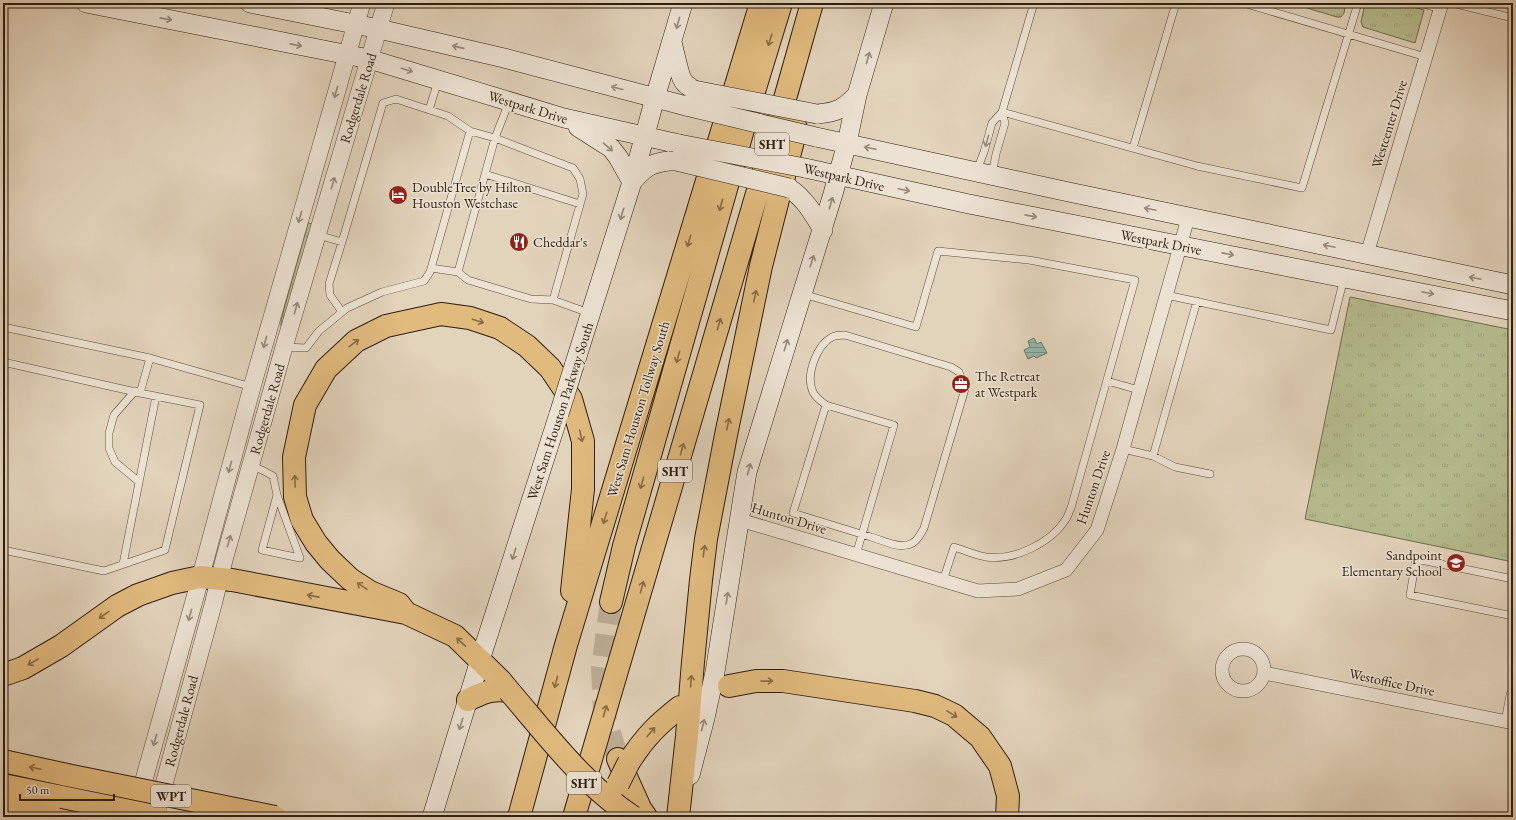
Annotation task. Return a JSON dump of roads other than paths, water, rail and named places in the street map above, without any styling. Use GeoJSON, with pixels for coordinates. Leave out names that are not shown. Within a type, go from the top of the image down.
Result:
{"type":"FeatureCollection","features":[{"type":"Feature","properties":{"kind":"highway","name":"West Sam Houston Tollway South"},"geometry":{"type":"LineString","coordinates":[[519,817],[566,645],[760,3]]}},
{"type":"Feature","properties":{"kind":"highway"},"geometry":{"type":"LineString","coordinates":[[611,602],[624,546],[749,106],[781,3]]}},
{"type":"Feature","properties":{"kind":"highway","name":"SHT"},"geometry":{"type":"LineString","coordinates":[[574,817],[812,3]]}},
{"type":"Feature","properties":{"kind":"highway"},"geometry":{"type":"LineString","coordinates":[[678,817],[706,539],[761,266],[796,129],[786,94]]}},
{"type":"Feature","properties":{"kind":"highway"},"geometry":{"type":"LineString","coordinates":[[406,613],[399,604],[370,592],[350,578],[330,560],[316,543],[302,520],[296,497],[294,457],[304,405],[326,369],[356,341],[386,326],[441,314],[470,318],[500,328],[527,346],[550,368],[571,399],[583,441],[583,489],[566,645]]}},
{"type":"Feature","properties":{"kind":"highway"},"geometry":{"type":"LineString","coordinates":[[3,675],[23,668],[61,646],[117,606],[138,595],[172,583],[210,578],[406,613],[455,636],[480,660],[582,774],[620,808],[633,817]]}},
{"type":"Feature","properties":{"kind":"highway"},"geometry":{"type":"LineString","coordinates":[[729,686],[756,681],[784,681],[915,701],[935,706],[954,715],[980,737],[1000,766],[1008,796],[1007,817]]}},
{"type":"Feature","properties":{"kind":"highway"},"geometry":{"type":"LineString","coordinates":[[468,700],[480,694],[503,687]]}},
{"type":"Feature","properties":{"kind":"highway"},"geometry":{"type":"LineString","coordinates":[[608,817],[623,761],[639,746],[659,723],[680,707]]}},
{"type":"Feature","properties":{"kind":"highway","name":"WPT"},"geometry":{"type":"LineString","coordinates":[[3,761],[275,817]]}},
{"type":"Feature","properties":{"kind":"highway"},"geometry":{"type":"LineString","coordinates":[[623,761],[640,808],[646,817]]}},
{"type":"Feature","properties":{"kind":"highway","name":"WPT"},"geometry":{"type":"LineString","coordinates":[[3,785],[157,815]]}},
{"type":"Feature","properties":{"kind":"highway"},"geometry":{"type":"LineString","coordinates":[[3,803],[72,817]]}},
{"type":"Feature","properties":{"kind":"main road","name":"Westpark Drive"},"geometry":{"type":"LineString","coordinates":[[86,3],[370,59],[564,118],[680,144],[805,168],[977,206],[1407,289],[1513,311]]}},
{"type":"Feature","properties":{"kind":"main road","name":"Westpark Drive"},"geometry":{"type":"LineString","coordinates":[[250,3],[356,24],[504,58],[654,98],[692,98],[816,137],[1188,218],[1367,254],[1513,286]]}},
{"type":"Feature","properties":{"kind":"main road","name":"West Sam Houston Parkway South"},"geometry":{"type":"LineString","coordinates":[[432,817],[480,660],[632,182],[654,98],[683,3]]}},
{"type":"Feature","properties":{"kind":"main road"},"geometry":{"type":"LineString","coordinates":[[678,817],[705,718],[715,672],[748,472],[802,293],[823,230],[847,143],[857,95],[884,3]]}},
{"type":"Feature","properties":{"kind":"main road"},"geometry":{"type":"LineString","coordinates":[[672,42],[680,75],[692,98],[818,114],[833,113],[845,107],[857,95]]}},
{"type":"Feature","properties":{"kind":"main road"},"geometry":{"type":"LineString","coordinates":[[564,118],[610,148],[618,157],[632,182],[642,170],[650,165],[676,162],[789,188],[799,195],[811,208],[823,230]]}},
{"type":"Feature","properties":{"kind":"main road"},"geometry":{"type":"LineString","coordinates":[[1318,272],[1334,263],[1355,263],[1367,254],[1389,275],[1407,289]]}},
{"type":"Feature","properties":{"kind":"street","name":"Rodgerdale Road"},"geometry":{"type":"LineString","coordinates":[[157,815],[211,613],[210,578],[252,387],[362,3]]}},
{"type":"Feature","properties":{"kind":"street","name":"Rodgerdale Road"},"geometry":{"type":"LineString","coordinates":[[135,811],[210,578],[250,466],[386,3]]}},
{"type":"Feature","properties":{"kind":"street","name":"Westcenter Drive"},"geometry":{"type":"LineString","coordinates":[[1367,254],[1441,6]]}},
{"type":"Feature","properties":{"kind":"street","name":"Hunton Drive"},"geometry":{"type":"LineString","coordinates":[[740,520],[978,591],[1018,589],[1066,570],[1097,530],[1123,449],[1188,218]]}},
{"type":"Feature","properties":{"kind":"street"},"geometry":{"type":"LineString","coordinates":[[252,387],[271,394]]}},
{"type":"Feature","properties":{"kind":"street","name":"Westoffice Drive"},"geometry":{"type":"LineString","coordinates":[[1264,672],[1510,722]]}},
{"type":"Feature","properties":{"kind":"street"},"geometry":{"type":"LineString","coordinates":[[1510,722],[1513,695]]}},
{"type":"Feature","properties":{"kind":"lane"},"geometry":{"type":"LineString","coordinates":[[984,174],[984,152],[992,123],[1002,112],[1034,3]]}},
{"type":"Feature","properties":{"kind":"lane"},"geometry":{"type":"LineString","coordinates":[[1133,148],[1176,3]]}},
{"type":"Feature","properties":{"kind":"lane"},"geometry":{"type":"LineString","coordinates":[[1243,3],[1426,57]]}},
{"type":"Feature","properties":{"kind":"lane"},"geometry":{"type":"LineString","coordinates":[[1002,112],[1197,166],[1302,188],[1358,3]]}},
{"type":"Feature","properties":{"kind":"lane"},"geometry":{"type":"LineString","coordinates":[[1420,3],[1441,6]]}},
{"type":"Feature","properties":{"kind":"lane"},"geometry":{"type":"LineString","coordinates":[[1452,3],[1513,18]]}},
{"type":"Feature","properties":{"kind":"lane"},"geometry":{"type":"LineString","coordinates":[[429,110],[438,80]]}},
{"type":"Feature","properties":{"kind":"lane"},"geometry":{"type":"LineString","coordinates":[[342,312],[330,295],[329,284],[383,103],[396,99],[448,116],[470,131],[495,138],[573,168],[580,179],[583,194],[553,300]]}},
{"type":"Feature","properties":{"kind":"lane"},"geometry":{"type":"LineString","coordinates":[[458,272],[495,138],[509,101]]}},
{"type":"Feature","properties":{"kind":"lane"},"geometry":{"type":"LineString","coordinates":[[984,174],[996,154],[1005,123],[1002,112]]}},
{"type":"Feature","properties":{"kind":"lane"},"geometry":{"type":"LineString","coordinates":[[284,347],[306,348],[319,331],[347,308],[382,292],[424,280],[430,272],[470,131]]}},
{"type":"Feature","properties":{"kind":"lane"},"geometry":{"type":"LineString","coordinates":[[485,174],[580,204]]}},
{"type":"Feature","properties":{"kind":"lane"},"geometry":{"type":"LineString","coordinates":[[317,235],[342,242]]}},
{"type":"Feature","properties":{"kind":"lane"},"geometry":{"type":"LineString","coordinates":[[802,293],[916,326],[938,251],[1029,260],[1135,280],[1071,508],[1066,520],[1050,536],[1023,553],[1006,557],[987,557],[954,547],[943,581]]}},
{"type":"Feature","properties":{"kind":"lane"},"geometry":{"type":"LineString","coordinates":[[431,268],[458,272],[468,280],[531,299],[553,300],[590,314]]}},
{"type":"Feature","properties":{"kind":"lane"},"geometry":{"type":"LineString","coordinates":[[1166,295],[1331,330],[1344,277]]}},
{"type":"Feature","properties":{"kind":"lane"},"geometry":{"type":"LineString","coordinates":[[1153,456],[1197,301]]}},
{"type":"Feature","properties":{"kind":"lane"},"geometry":{"type":"LineString","coordinates":[[3,328],[150,358],[252,387]]}},
{"type":"Feature","properties":{"kind":"lane"},"geometry":{"type":"LineString","coordinates":[[826,405],[793,513],[862,534],[898,545],[907,546],[913,543],[920,536],[966,389],[959,372],[951,367],[845,335],[834,336],[825,342],[816,354],[811,366],[813,392],[826,405],[894,425],[862,534],[856,555]]}},
{"type":"Feature","properties":{"kind":"lane"},"geometry":{"type":"LineString","coordinates":[[138,481],[115,462],[109,448],[109,433],[114,415],[137,392],[150,358]]}},
{"type":"Feature","properties":{"kind":"lane"},"geometry":{"type":"LineString","coordinates":[[3,362],[200,405],[165,550],[104,571],[3,550]]}},
{"type":"Feature","properties":{"kind":"lane"},"geometry":{"type":"LineString","coordinates":[[1107,381],[1139,390]]}},
{"type":"Feature","properties":{"kind":"lane"},"geometry":{"type":"LineString","coordinates":[[123,564],[138,481],[156,396]]}},
{"type":"Feature","properties":{"kind":"lane"},"geometry":{"type":"LineString","coordinates":[[1123,449],[1153,456],[1175,467],[1210,474]]}},
{"type":"Feature","properties":{"kind":"lane"},"geometry":{"type":"LineString","coordinates":[[250,466],[273,476],[277,495],[300,558],[262,550],[277,495]]}},
{"type":"Feature","properties":{"kind":"lane"},"geometry":{"type":"LineString","coordinates":[[1513,579],[1416,559],[1410,595],[1513,616]]}},
{"type":"Feature","properties":{"kind":"water"},"geometry":{"type":"Polygon","coordinates":[[[1034,338],[1037,344],[1041,342],[1047,353],[1036,358],[1034,356],[1028,359],[1024,350],[1030,347],[1028,341],[1034,338]]]}},
{"type":"Feature","properties":{"kind":"tunnel"},"geometry":{"type":"LineString","coordinates":[[611,602],[602,668],[604,713],[618,759]]}},
{"type":"Feature","properties":{"kind":"place","name":"DoubleTree by Hilton Houston Westchase"},"geometry":{"type":"Point","coordinates":[398,195]}},
{"type":"Feature","properties":{"kind":"place","name":"Cheddar's"},"geometry":{"type":"Point","coordinates":[519,242]}},
{"type":"Feature","properties":{"kind":"place","name":"The Retreat at Westpark"},"geometry":{"type":"Point","coordinates":[961,384]}},
{"type":"Feature","properties":{"kind":"place","name":"Sandpoint Elementary School"},"geometry":{"type":"Point","coordinates":[1456,563]}}]}
